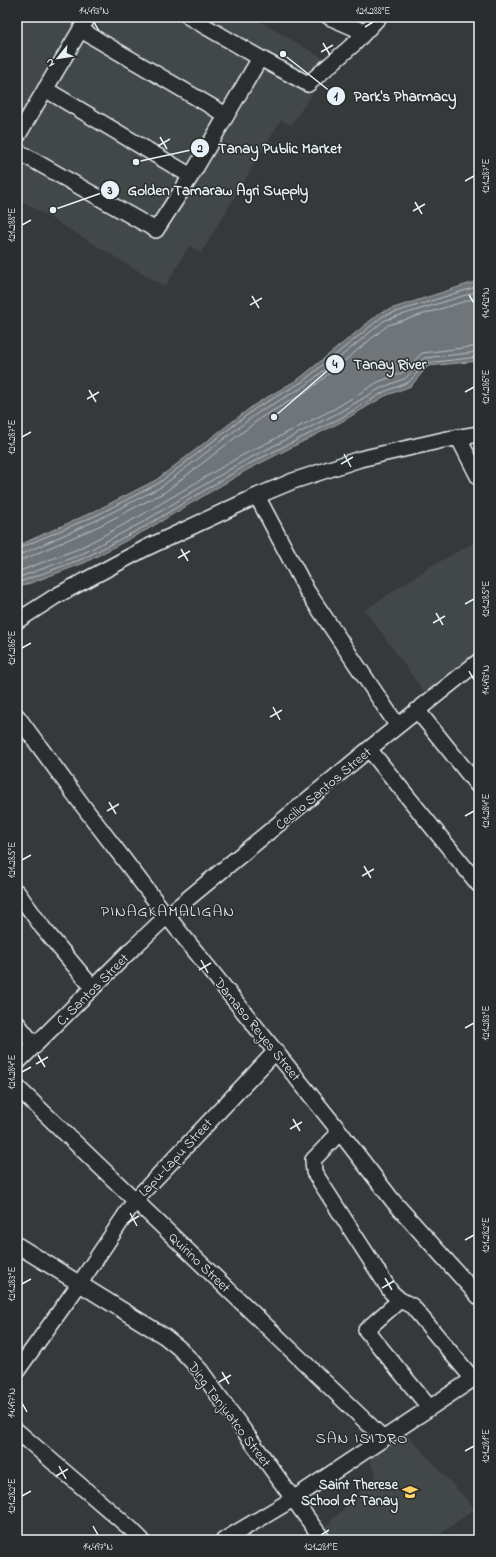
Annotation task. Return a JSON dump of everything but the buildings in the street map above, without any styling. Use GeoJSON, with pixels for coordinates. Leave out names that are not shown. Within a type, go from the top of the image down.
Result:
{"type":"FeatureCollection","features":[{"type":"Feature","properties":{"kind":"street"},"geometry":{"type":"LineString","coordinates":[[189,17],[308,84],[355,43],[379,17]]}},
{"type":"Feature","properties":{"kind":"street"},"geometry":{"type":"LineString","coordinates":[[330,17],[364,32]]}},
{"type":"Feature","properties":{"kind":"street"},"geometry":{"type":"LineString","coordinates":[[17,137],[84,23],[226,115]]}},
{"type":"Feature","properties":{"kind":"street"},"geometry":{"type":"LineString","coordinates":[[17,151],[156,230],[191,176],[260,58]]}},
{"type":"Feature","properties":{"kind":"street"},"geometry":{"type":"LineString","coordinates":[[45,89],[191,176]]}},
{"type":"Feature","properties":{"kind":"street"},"geometry":{"type":"LineString","coordinates":[[17,621],[56,596],[146,548],[257,496],[306,476],[360,459],[458,437],[479,434]]}},
{"type":"Feature","properties":{"kind":"street"},"geometry":{"type":"LineString","coordinates":[[458,437],[479,478]]}},
{"type":"Feature","properties":{"kind":"street"},"geometry":{"type":"LineString","coordinates":[[257,496],[307,591],[397,726]]}},
{"type":"Feature","properties":{"kind":"street","name":"Cecilio Santos Street"},"geometry":{"type":"LineString","coordinates":[[168,916],[397,726],[479,661]]}},
{"type":"Feature","properties":{"kind":"street"},"geometry":{"type":"LineString","coordinates":[[417,710],[479,787]]}},
{"type":"Feature","properties":{"kind":"street","name":"Damaso Reyes Street"},"geometry":{"type":"LineString","coordinates":[[17,716],[86,810],[168,916],[276,1050],[393,1201],[479,1297]]}},
{"type":"Feature","properties":{"kind":"street"},"geometry":{"type":"LineString","coordinates":[[369,749],[479,885]]}},
{"type":"Feature","properties":{"kind":"street"},"geometry":{"type":"LineString","coordinates":[[17,892],[43,928],[93,988]]}},
{"type":"Feature","properties":{"kind":"street","name":"C. Santos Street"},"geometry":{"type":"LineString","coordinates":[[17,1063],[133,948],[168,916]]}},
{"type":"Feature","properties":{"kind":"street"},"geometry":{"type":"LineString","coordinates":[[17,1023],[35,1046]]}},
{"type":"Feature","properties":{"kind":"street","name":"Lapu-Lapu Street"},"geometry":{"type":"LineString","coordinates":[[17,1371],[80,1283],[136,1199],[276,1050]]}},
{"type":"Feature","properties":{"kind":"street","name":"Quirino Street"},"geometry":{"type":"LineString","coordinates":[[17,1087],[136,1199],[383,1438]]}},
{"type":"Feature","properties":{"kind":"street"},"geometry":{"type":"LineString","coordinates":[[224,1540],[293,1499],[476,1377],[412,1306],[400,1300],[390,1292],[314,1172],[313,1160],[340,1132]]}},
{"type":"Feature","properties":{"kind":"street","name":"Ding Tanjuatco Street"},"geometry":{"type":"LineString","coordinates":[[17,1244],[164,1336],[179,1348],[200,1370],[323,1540]]}},
{"type":"Feature","properties":{"kind":"street"},"geometry":{"type":"LineString","coordinates":[[400,1300],[366,1330],[429,1407]]}},
{"type":"Feature","properties":{"kind":"street"},"geometry":{"type":"LineString","coordinates":[[17,1431],[142,1540]]}},
{"type":"Feature","properties":{"kind":"shaded area"},"geometry":{"type":"Polygon","coordinates":[[[17,17],[253,17],[333,64],[291,125],[281,120],[201,253],[189,246],[165,287],[17,198],[17,17]]]}},
{"type":"Feature","properties":{"kind":"shaded area"},"geometry":{"type":"Polygon","coordinates":[[[479,540],[479,654],[426,695],[365,610],[431,566],[479,540]]]}},
{"type":"Feature","properties":{"kind":"shaded area","name":"Saint Therese School of Tanay"},"geometry":{"type":"Polygon","coordinates":[[[405,1432],[475,1509],[432,1540],[331,1540],[323,1529],[376,1476],[368,1455],[405,1432]]]}},
{"type":"Feature","properties":{"kind":"water"},"geometry":{"type":"Polygon","coordinates":[[[479,282],[479,361],[428,366],[411,386],[385,396],[341,422],[247,470],[148,529],[84,563],[17,588],[17,546],[95,511],[156,480],[254,405],[300,378],[381,312],[471,283],[479,282]]]}},
{"type":"Feature","properties":{"kind":"place","name":"Park's Pharmacy"},"geometry":{"type":"Point","coordinates":[283,54]}},
{"type":"Feature","properties":{"kind":"place","name":"Tanay Public Market"},"geometry":{"type":"Point","coordinates":[136,162]}},
{"type":"Feature","properties":{"kind":"place","name":"Golden Tamaraw Agri Supply"},"geometry":{"type":"Point","coordinates":[53,210]}},
{"type":"Feature","properties":{"kind":"place","name":"Tanay River"},"geometry":{"type":"Point","coordinates":[274,417]}},
{"type":"Feature","properties":{"kind":"place","name":"Saint Therese School of Tanay"},"geometry":{"type":"Point","coordinates":[410,1492]}},
{"type":"Feature","properties":{"kind":"district","name":"PINAGKAMALIGAN"},"geometry":{"type":"Point","coordinates":[168,910]}},
{"type":"Feature","properties":{"kind":"district","name":"SAN ISIDRO"},"geometry":{"type":"Point","coordinates":[362,1437]}}]}
